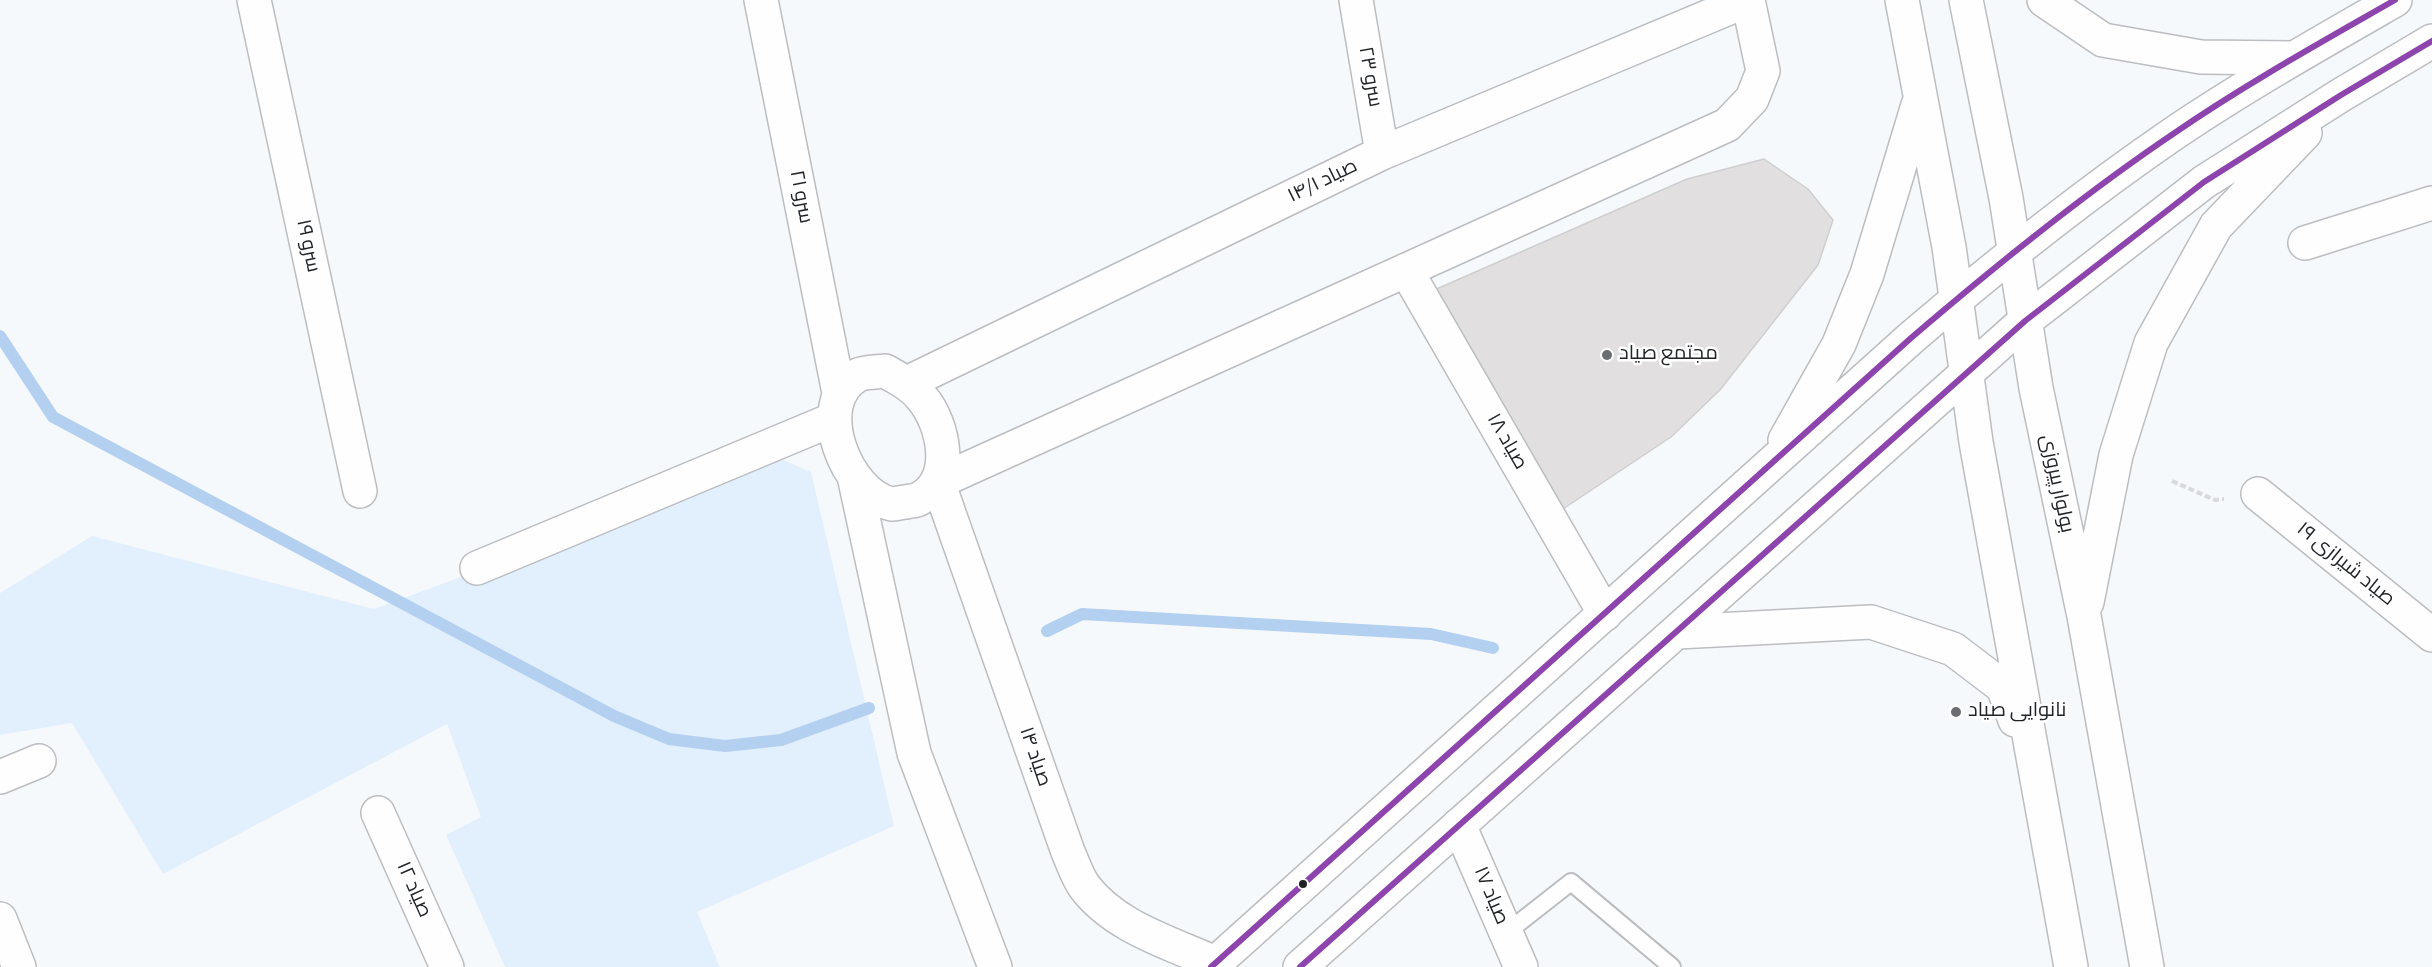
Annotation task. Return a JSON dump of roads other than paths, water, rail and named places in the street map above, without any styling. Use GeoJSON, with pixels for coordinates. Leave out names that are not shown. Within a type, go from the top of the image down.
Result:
{"type":"FeatureCollection","features":[{"type":"Feature","properties":{"kind":"main road","name":"سرو ۱۹"},"geometry":{"type":"LineString","coordinates":[[254,0],[360,491]]}},
{"type":"Feature","properties":{"kind":"main road","name":"سرو ۲۱"},"geometry":{"type":"LineString","coordinates":[[761,0],[837,406]]}},
{"type":"Feature","properties":{"kind":"main road","name":"سرو ۲۳"},"geometry":{"type":"LineString","coordinates":[[1356,0],[1382,153]]}},
{"type":"Feature","properties":{"kind":"main road"},"geometry":{"type":"LineString","coordinates":[[854,476],[870,492],[892,504],[919,500],[938,482],[1727,125],[1752,99],[1763,71],[1748,0]]}},
{"type":"Feature","properties":{"kind":"main road","name":"صیاد ۱۴/۱"},"geometry":{"type":"LineString","coordinates":[[907,383],[1382,153],[1748,0]]}},
{"type":"Feature","properties":{"kind":"main road"},"geometry":{"type":"LineString","coordinates":[[1902,0],[1949,247],[1976,442],[2071,967]]}},
{"type":"Feature","properties":{"kind":"main road","name":"بولوار پیروزی"},"geometry":{"type":"LineString","coordinates":[[1966,0],[2006,198],[2036,388],[2084,616],[2147,967]]}},
{"type":"Feature","properties":{"kind":"main road"},"geometry":{"type":"LineString","coordinates":[[2044,0],[2103,40],[2201,57],[2294,58]]}},
{"type":"Feature","properties":{"kind":"main road"},"geometry":{"type":"LineString","coordinates":[[1213,965],[2014,250],[2173,134],[2294,58],[2395,0]]}},
{"type":"Feature","properties":{"kind":"main road"},"geometry":{"type":"LineString","coordinates":[[1300,967],[2025,321],[2204,182],[2432,40]]}},
{"type":"Feature","properties":{"kind":"main road"},"geometry":{"type":"LineString","coordinates":[[2084,616],[2116,455],[2151,343],[2216,226],[2341,95]]}},
{"type":"Feature","properties":{"kind":"main road"},"geometry":{"type":"LineString","coordinates":[[1771,465],[1839,344],[1867,274],[1920,100]]}},
{"type":"Feature","properties":{"kind":"main road"},"geometry":{"type":"LineString","coordinates":[[2305,243],[2432,203]]}},
{"type":"Feature","properties":{"kind":"main road","name":"صیاد ۱۸"},"geometry":{"type":"LineString","coordinates":[[1406,270],[1605,614]]}},
{"type":"Feature","properties":{"kind":"main road"},"geometry":{"type":"LineString","coordinates":[[477,568],[837,406],[858,375],[885,371],[907,383],[923,399],[940,435],[943,456],[938,482]]}},
{"type":"Feature","properties":{"kind":"main road"},"geometry":{"type":"LineString","coordinates":[[837,406],[837,440],[854,476],[914,753],[995,967]]}},
{"type":"Feature","properties":{"kind":"main road","name":"صیاد ۱۴"},"geometry":{"type":"LineString","coordinates":[[938,482],[1068,852],[1083,885],[1107,911],[1213,965]]}},
{"type":"Feature","properties":{"kind":"main road","name":"صیاد شیرازی ۱۹"},"geometry":{"type":"LineString","coordinates":[[2258,494],[2432,635]]}},
{"type":"Feature","properties":{"kind":"main road"},"geometry":{"type":"LineString","coordinates":[[1677,632],[1871,622],[1953,649],[2003,687],[2038,784]]}},
{"type":"Feature","properties":{"kind":"main road"},"geometry":{"type":"LineString","coordinates":[[0,777],[39,760]]}},
{"type":"Feature","properties":{"kind":"main road","name":"صیاد ۱۲"},"geometry":{"type":"LineString","coordinates":[[378,813],[447,967]]}},
{"type":"Feature","properties":{"kind":"main road","name":"صیاد ۱۷"},"geometry":{"type":"LineString","coordinates":[[1459,825],[1521,967]]}},
{"type":"Feature","properties":{"kind":"main road"},"geometry":{"type":"LineString","coordinates":[[0,919],[20,967]]}},
{"type":"Feature","properties":{"kind":"lane"},"geometry":{"type":"LineString","coordinates":[[1506,933],[1571,882],[1672,967]]}},
{"type":"Feature","properties":{"kind":"waterway"},"geometry":{"type":"LineString","coordinates":[[0,336],[53,417],[614,716],[669,739],[725,746],[781,740],[869,708]]}},
{"type":"Feature","properties":{"kind":"waterway"},"geometry":{"type":"LineString","coordinates":[[1047,631],[1082,614],[1431,634],[1493,648]]}},
{"type":"Feature","properties":{"kind":"place","name":"مجتمع صیاد"},"geometry":{"type":"Point","coordinates":[1607,355]}},
{"type":"Feature","properties":{"kind":"place","name":"نانوایی صیاد"},"geometry":{"type":"Point","coordinates":[1956,712]}}]}
